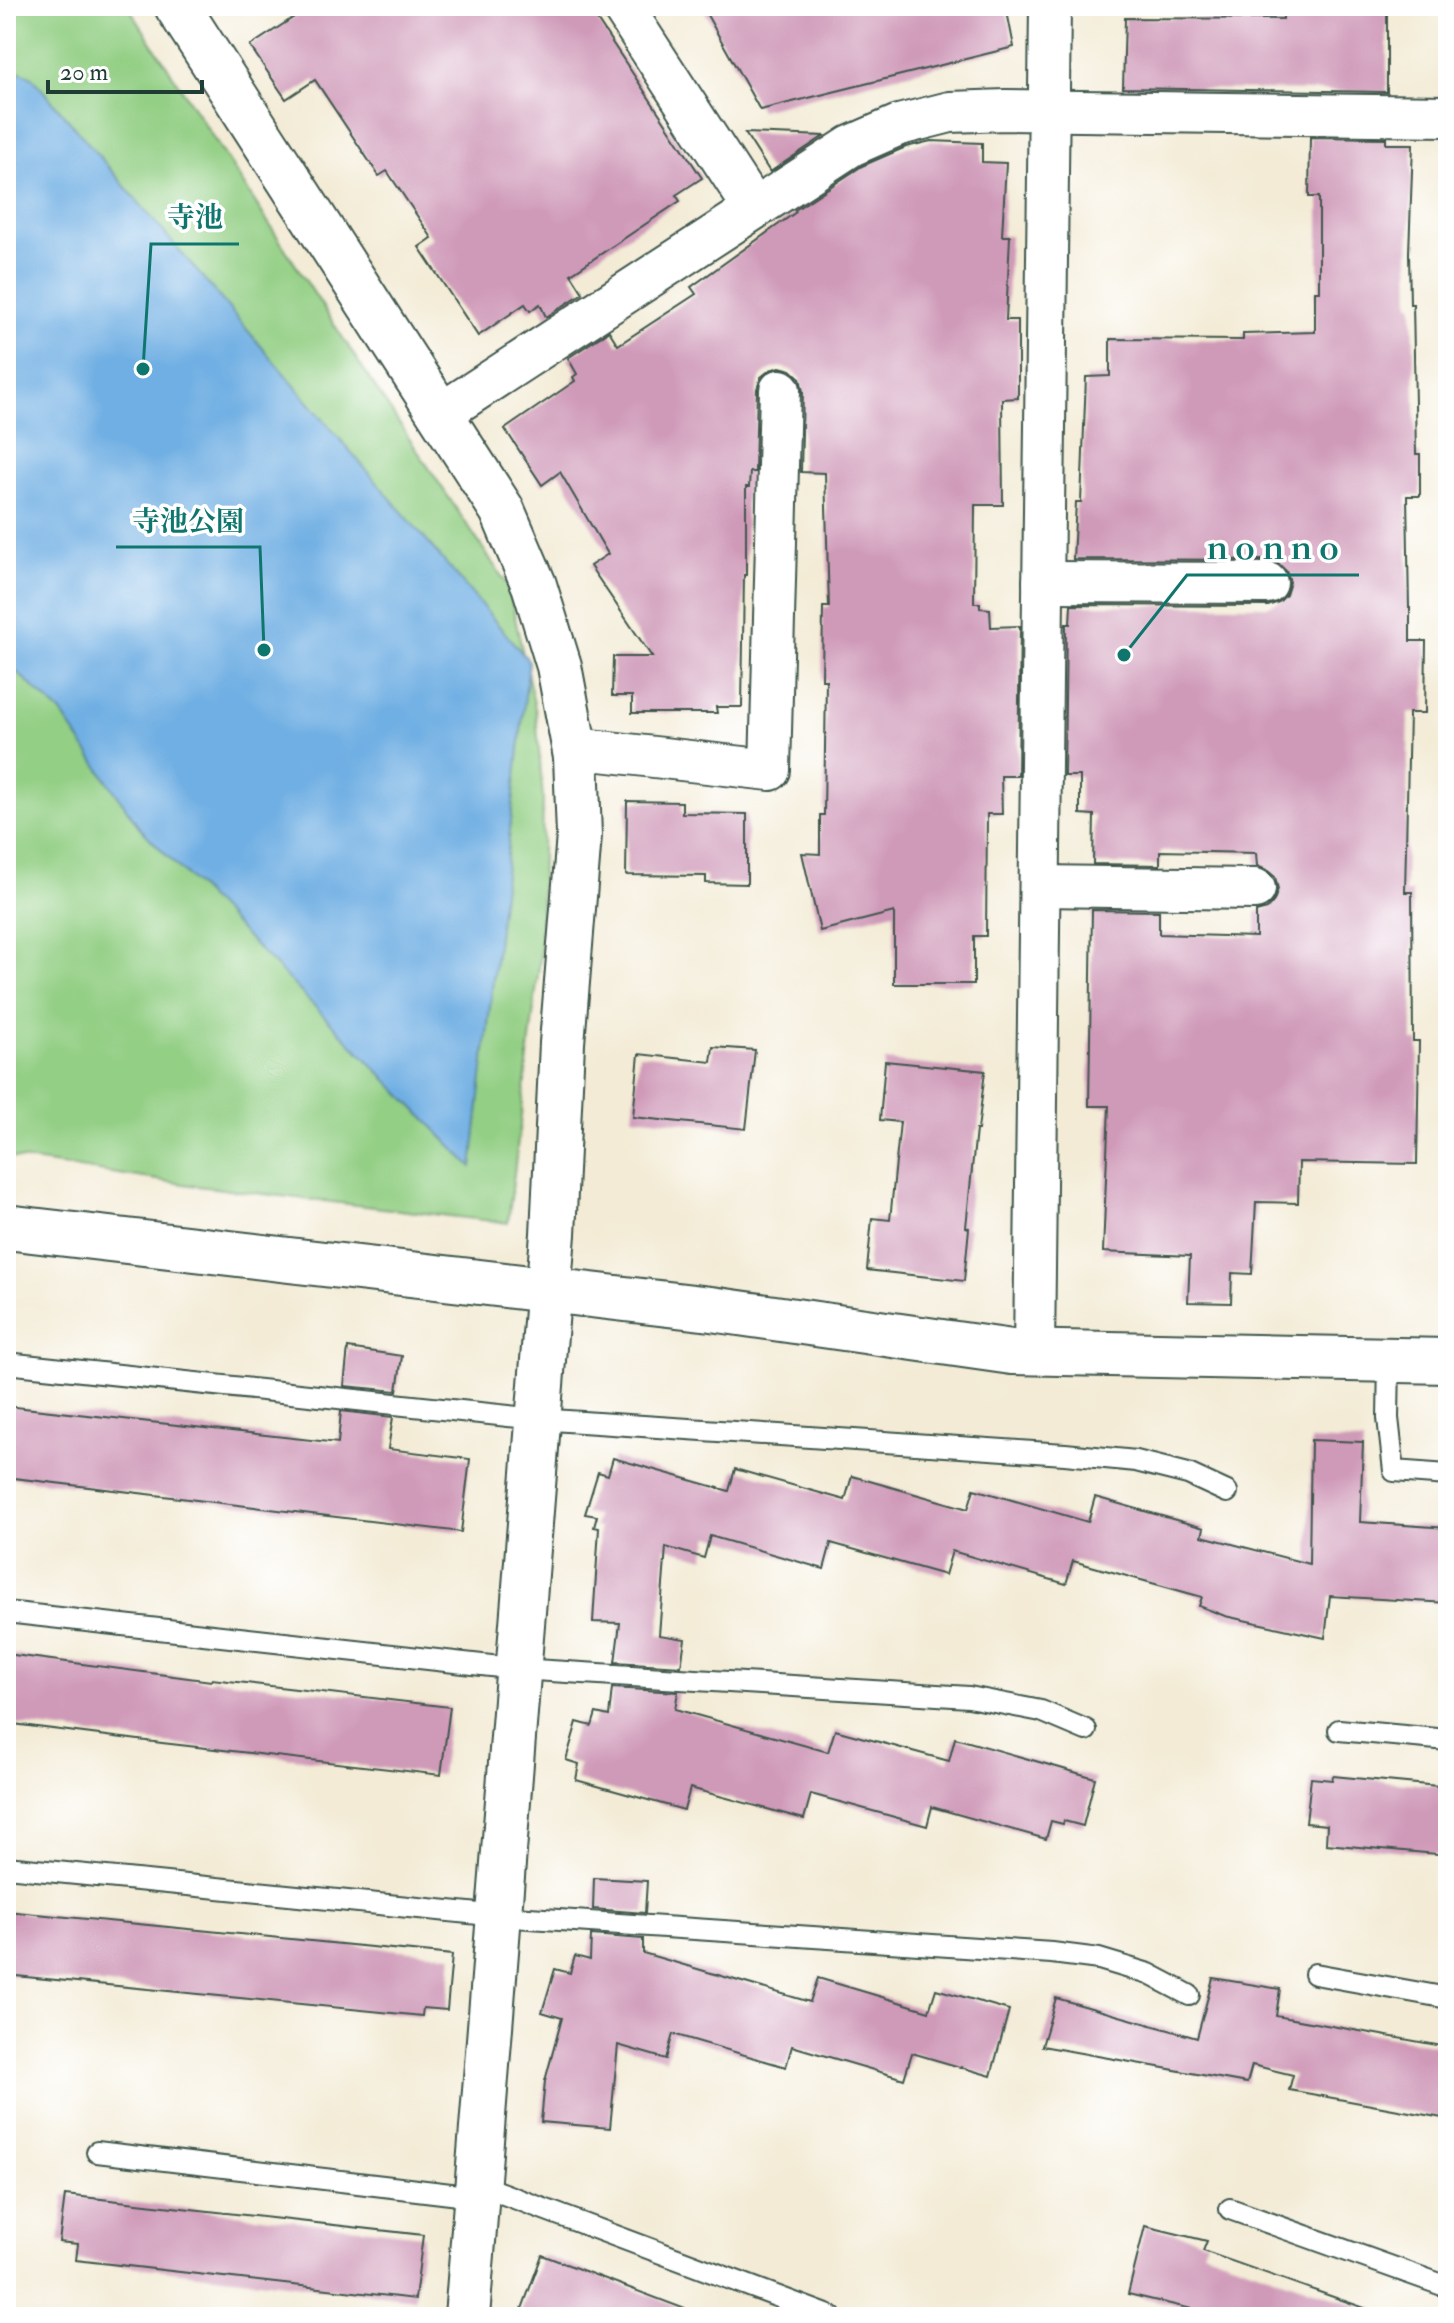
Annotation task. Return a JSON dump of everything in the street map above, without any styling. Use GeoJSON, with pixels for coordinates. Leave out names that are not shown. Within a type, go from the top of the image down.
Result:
{"type":"FeatureCollection","features":[{"type":"Feature","properties":{"kind":"street"},"geometry":{"type":"LineString","coordinates":[[177,6],[502,510],[534,585],[559,666],[574,748],[579,835],[562,1043],[549,1290],[467,2317]]}},
{"type":"Feature","properties":{"kind":"street"},"geometry":{"type":"LineString","coordinates":[[622,6],[754,209]]}},
{"type":"Feature","properties":{"kind":"street"},"geometry":{"type":"LineString","coordinates":[[1034,1353],[1050,6]]}},
{"type":"Feature","properties":{"kind":"street"},"geometry":{"type":"LineString","coordinates":[[440,414],[851,146],[899,125],[950,112],[1049,110],[1448,116]]}},
{"type":"Feature","properties":{"kind":"street"},"geometry":{"type":"LineString","coordinates":[[574,748],[770,770],[780,390]]}},
{"type":"Feature","properties":{"kind":"street"},"geometry":{"type":"LineString","coordinates":[[1043,582],[1267,583]]}},
{"type":"Feature","properties":{"kind":"street"},"geometry":{"type":"LineString","coordinates":[[1040,886],[1255,889]]}},
{"type":"Feature","properties":{"kind":"street"},"geometry":{"type":"LineString","coordinates":[[6,1227],[711,1309],[1012,1352],[1448,1361]]}},
{"type":"Feature","properties":{"kind":"lane"},"geometry":{"type":"LineString","coordinates":[[1389,1359],[1388,1418],[1394,1471],[1448,1475]]}},
{"type":"Feature","properties":{"kind":"lane"},"geometry":{"type":"LineString","coordinates":[[6,1363],[537,1419],[1136,1461],[1188,1474],[1227,1492]]}},
{"type":"Feature","properties":{"kind":"lane"},"geometry":{"type":"LineString","coordinates":[[6,1612],[518,1669],[969,1697],[1041,1711],[1086,1730]]}},
{"type":"Feature","properties":{"kind":"lane"},"geometry":{"type":"LineString","coordinates":[[1339,1730],[1448,1740]]}},
{"type":"Feature","properties":{"kind":"lane"},"geometry":{"type":"LineString","coordinates":[[6,1867],[499,1916],[1052,1953],[1099,1959],[1149,1974],[1189,1995]]}},
{"type":"Feature","properties":{"kind":"lane"},"geometry":{"type":"LineString","coordinates":[[1315,1974],[1448,1998]]}},
{"type":"Feature","properties":{"kind":"lane"},"geometry":{"type":"LineString","coordinates":[[97,2152],[477,2190],[832,2317]]}},
{"type":"Feature","properties":{"kind":"lane"},"geometry":{"type":"LineString","coordinates":[[1230,2209],[1448,2287]]}},
{"type":"Feature","properties":{"kind":"green space"},"geometry":{"type":"Polygon","coordinates":[[[6,6],[128,6],[374,386],[508,586],[536,713],[543,798],[540,958],[508,1223],[197,1186],[6,1157],[6,6]]]}},
{"type":"Feature","properties":{"kind":"water"},"geometry":{"type":"Polygon","coordinates":[[[6,67],[31,76],[529,661],[472,1167],[140,828],[61,713],[6,662],[6,67]]]}},
{"type":"Feature","properties":{"kind":"building"},"geometry":{"type":"Polygon","coordinates":[[[311,6],[588,6],[702,178],[676,195],[680,201],[571,274],[583,293],[546,317],[540,304],[530,311],[525,304],[478,336],[419,247],[432,238],[387,171],[379,176],[315,80],[286,99],[250,46],[311,6]]]}},
{"type":"Feature","properties":{"kind":"building"},"geometry":{"type":"Polygon","coordinates":[[[702,6],[1006,6],[1014,47],[760,110],[702,6]]]}},
{"type":"Feature","properties":{"kind":"building"},"geometry":{"type":"Polygon","coordinates":[[[1283,6],[1387,6],[1387,92],[1123,88],[1125,18],[1283,19],[1283,6]]]}},
{"type":"Feature","properties":{"kind":"building"},"geometry":{"type":"Polygon","coordinates":[[[745,133],[824,136],[770,172],[745,133]]]}},
{"type":"Feature","properties":{"kind":"building"},"geometry":{"type":"Polygon","coordinates":[[[1310,137],[1386,138],[1386,144],[1413,144],[1410,304],[1413,304],[1416,454],[1420,454],[1420,496],[1407,496],[1409,608],[1410,641],[1426,641],[1425,713],[1409,713],[1405,892],[1412,892],[1413,1041],[1419,1041],[1417,1164],[1299,1162],[1298,1203],[1256,1202],[1252,1274],[1232,1273],[1231,1303],[1188,1302],[1190,1256],[1103,1252],[1109,1106],[1089,1106],[1092,910],[1159,911],[1159,934],[1256,937],[1256,912],[1267,909],[1278,889],[1275,877],[1257,866],[1256,853],[1160,851],[1160,865],[1093,864],[1094,815],[1080,814],[1080,776],[1064,776],[1066,624],[1070,624],[1071,605],[1268,606],[1286,595],[1290,582],[1279,564],[1267,560],[1073,559],[1076,502],[1081,502],[1086,377],[1110,376],[1110,339],[1243,340],[1243,334],[1315,332],[1315,291],[1319,291],[1319,197],[1309,197],[1310,137]]]}},
{"type":"Feature","properties":{"kind":"building"},"geometry":{"type":"Polygon","coordinates":[[[931,141],[982,143],[982,162],[1006,163],[1002,236],[1010,236],[1006,320],[1018,320],[1018,398],[1002,399],[1003,505],[975,505],[974,603],[980,603],[980,608],[990,609],[991,627],[1020,626],[1018,776],[1001,776],[1002,814],[987,814],[986,936],[974,936],[974,984],[894,984],[894,912],[820,931],[802,853],[820,854],[820,815],[824,815],[826,680],[822,680],[823,607],[829,607],[825,473],[801,472],[803,391],[800,378],[791,370],[780,367],[761,377],[757,389],[755,472],[750,472],[749,487],[746,487],[742,707],[716,707],[717,713],[632,713],[632,696],[612,696],[613,657],[652,657],[590,566],[608,554],[560,472],[542,485],[505,429],[575,381],[573,377],[577,374],[568,358],[609,331],[618,345],[696,294],[691,287],[795,210],[862,166],[906,147],[931,141]]]}},
{"type":"Feature","properties":{"kind":"building"},"geometry":{"type":"Polygon","coordinates":[[[627,801],[682,802],[682,813],[747,814],[747,884],[706,883],[706,876],[626,875],[627,801]]]}},
{"type":"Feature","properties":{"kind":"building"},"geometry":{"type":"Polygon","coordinates":[[[713,1047],[755,1050],[746,1129],[633,1117],[639,1054],[711,1062],[713,1047]]]}},
{"type":"Feature","properties":{"kind":"building"},"geometry":{"type":"Polygon","coordinates":[[[885,1061],[985,1071],[966,1227],[969,1228],[964,1281],[867,1270],[872,1218],[890,1220],[900,1122],[880,1120],[885,1061]]]}},
{"type":"Feature","properties":{"kind":"building"},"geometry":{"type":"Polygon","coordinates":[[[348,1348],[402,1356],[397,1391],[344,1386],[348,1348]]]}},
{"type":"Feature","properties":{"kind":"building"},"geometry":{"type":"Polygon","coordinates":[[[6,1406],[338,1443],[341,1411],[393,1417],[388,1449],[470,1459],[461,1532],[6,1477],[6,1406]]]}},
{"type":"Feature","properties":{"kind":"building"},"geometry":{"type":"Polygon","coordinates":[[[1311,1440],[1363,1442],[1360,1522],[1448,1528],[1448,1603],[1330,1596],[1325,1638],[1225,1616],[1199,1606],[1202,1597],[1073,1561],[1066,1584],[952,1551],[945,1575],[831,1543],[824,1569],[710,1536],[704,1558],[666,1547],[659,1635],[685,1639],[681,1666],[615,1662],[620,1623],[593,1622],[599,1528],[594,1527],[597,1516],[585,1514],[598,1472],[608,1475],[613,1458],[729,1491],[735,1469],[845,1500],[852,1476],[968,1509],[974,1489],[1088,1522],[1095,1497],[1204,1528],[1202,1536],[1309,1564],[1311,1440]]]}},
{"type":"Feature","properties":{"kind":"building"},"geometry":{"type":"Polygon","coordinates":[[[6,1654],[211,1681],[450,1707],[441,1775],[6,1723],[6,1654]]]}},
{"type":"Feature","properties":{"kind":"building"},"geometry":{"type":"Polygon","coordinates":[[[612,1688],[678,1692],[675,1709],[828,1752],[835,1730],[949,1761],[955,1738],[1095,1778],[1083,1826],[1051,1821],[1046,1839],[932,1807],[927,1826],[811,1794],[804,1819],[690,1788],[684,1810],[576,1780],[579,1764],[566,1760],[577,1722],[592,1726],[596,1713],[609,1716],[612,1688]]]}},
{"type":"Feature","properties":{"kind":"building"},"geometry":{"type":"Polygon","coordinates":[[[1333,1776],[1448,1787],[1448,1855],[1326,1844],[1327,1825],[1306,1823],[1311,1778],[1332,1780],[1333,1776]]]}},
{"type":"Feature","properties":{"kind":"building"},"geometry":{"type":"Polygon","coordinates":[[[594,1878],[647,1881],[645,1913],[593,1909],[594,1878]]]}},
{"type":"Feature","properties":{"kind":"building"},"geometry":{"type":"Polygon","coordinates":[[[6,1911],[452,1955],[447,2010],[423,2008],[422,2016],[6,1975],[6,1911]]]}},
{"type":"Feature","properties":{"kind":"building"},"geometry":{"type":"Polygon","coordinates":[[[591,1935],[643,1939],[643,1953],[810,2002],[818,1978],[929,2011],[936,1989],[1009,2010],[991,2076],[912,2053],[904,2079],[792,2046],[786,2067],[673,2034],[666,2059],[618,2045],[610,2128],[541,2122],[545,2081],[562,2018],[542,2012],[555,1969],[570,1973],[575,1956],[590,1960],[591,1935]]]}},
{"type":"Feature","properties":{"kind":"building"},"geometry":{"type":"Polygon","coordinates":[[[1213,1978],[1280,1989],[1276,2016],[1448,2047],[1448,2119],[1289,2090],[1293,2075],[1252,2065],[1247,2083],[1042,2046],[1056,1998],[1197,2038],[1213,1978]]]}},
{"type":"Feature","properties":{"kind":"building"},"geometry":{"type":"Polygon","coordinates":[[[65,2195],[423,2235],[415,2299],[76,2260],[78,2244],[59,2242],[65,2195]]]}},
{"type":"Feature","properties":{"kind":"building"},"geometry":{"type":"Polygon","coordinates":[[[1145,2226],[1207,2241],[1203,2251],[1373,2311],[1372,2317],[1193,2317],[1196,2310],[1128,2294],[1145,2226]]]}},
{"type":"Feature","properties":{"kind":"building"},"geometry":{"type":"Polygon","coordinates":[[[542,2255],[696,2313],[695,2317],[519,2317],[542,2255]]]}},
{"type":"Feature","properties":{"kind":"place","name":"寺池"},"geometry":{"type":"Point","coordinates":[143,369]}},
{"type":"Feature","properties":{"kind":"place","name":"寺池公園"},"geometry":{"type":"Point","coordinates":[264,650]}},
{"type":"Feature","properties":{"kind":"place","name":"ｎｏｎｎｏ"},"geometry":{"type":"Point","coordinates":[1124,655]}}]}
